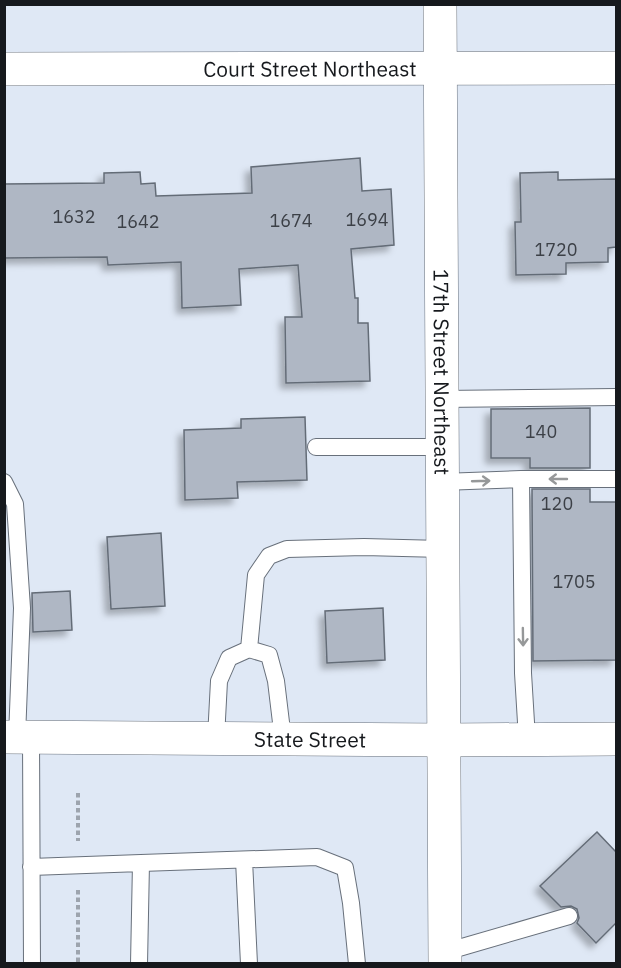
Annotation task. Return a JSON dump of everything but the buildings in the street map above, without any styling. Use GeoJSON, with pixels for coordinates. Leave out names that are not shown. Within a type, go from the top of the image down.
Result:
{"type":"FeatureCollection","features":[{"type":"Feature","properties":{"kind":"main road","name":"17th Street Northeast"},"geometry":{"type":"LineString","coordinates":[[440,4],[445,958]]}},
{"type":"Feature","properties":{"kind":"main road","name":"Court Street Northeast"},"geometry":{"type":"LineString","coordinates":[[4,69],[616,68]]}},
{"type":"Feature","properties":{"kind":"main road","name":"State Street"},"geometry":{"type":"LineString","coordinates":[[17,737],[616,739]]}},
{"type":"Feature","properties":{"kind":"lane"},"geometry":{"type":"LineString","coordinates":[[441,399],[616,397]]}},
{"type":"Feature","properties":{"kind":"lane"},"geometry":{"type":"LineString","coordinates":[[316,447],[441,447]]}},
{"type":"Feature","properties":{"kind":"lane"},"geometry":{"type":"LineString","coordinates":[[521,479],[523,673],[527,739]]}},
{"type":"Feature","properties":{"kind":"lane"},"geometry":{"type":"LineString","coordinates":[[442,482],[616,479]]}},
{"type":"Feature","properties":{"kind":"lane"},"geometry":{"type":"LineString","coordinates":[[4,482],[15,504],[22,608],[17,737],[31,867],[32,963]]}},
{"type":"Feature","properties":{"kind":"lane"},"geometry":{"type":"LineString","coordinates":[[249,650],[256,575],[269,556],[287,549],[364,547],[442,549]]}},
{"type":"Feature","properties":{"kind":"lane"},"geometry":{"type":"LineString","coordinates":[[216,738],[219,681],[230,658],[249,650],[269,655],[276,681],[282,739]]}},
{"type":"Feature","properties":{"kind":"lane"},"geometry":{"type":"LineString","coordinates":[[31,867],[317,857],[345,868],[357,963]]}},
{"type":"Feature","properties":{"kind":"lane"},"geometry":{"type":"LineString","coordinates":[[244,860],[249,963]]}},
{"type":"Feature","properties":{"kind":"lane"},"geometry":{"type":"LineString","coordinates":[[139,963],[141,862]]}},
{"type":"Feature","properties":{"kind":"lane"},"geometry":{"type":"LineString","coordinates":[[445,958],[569,916]]}}]}
